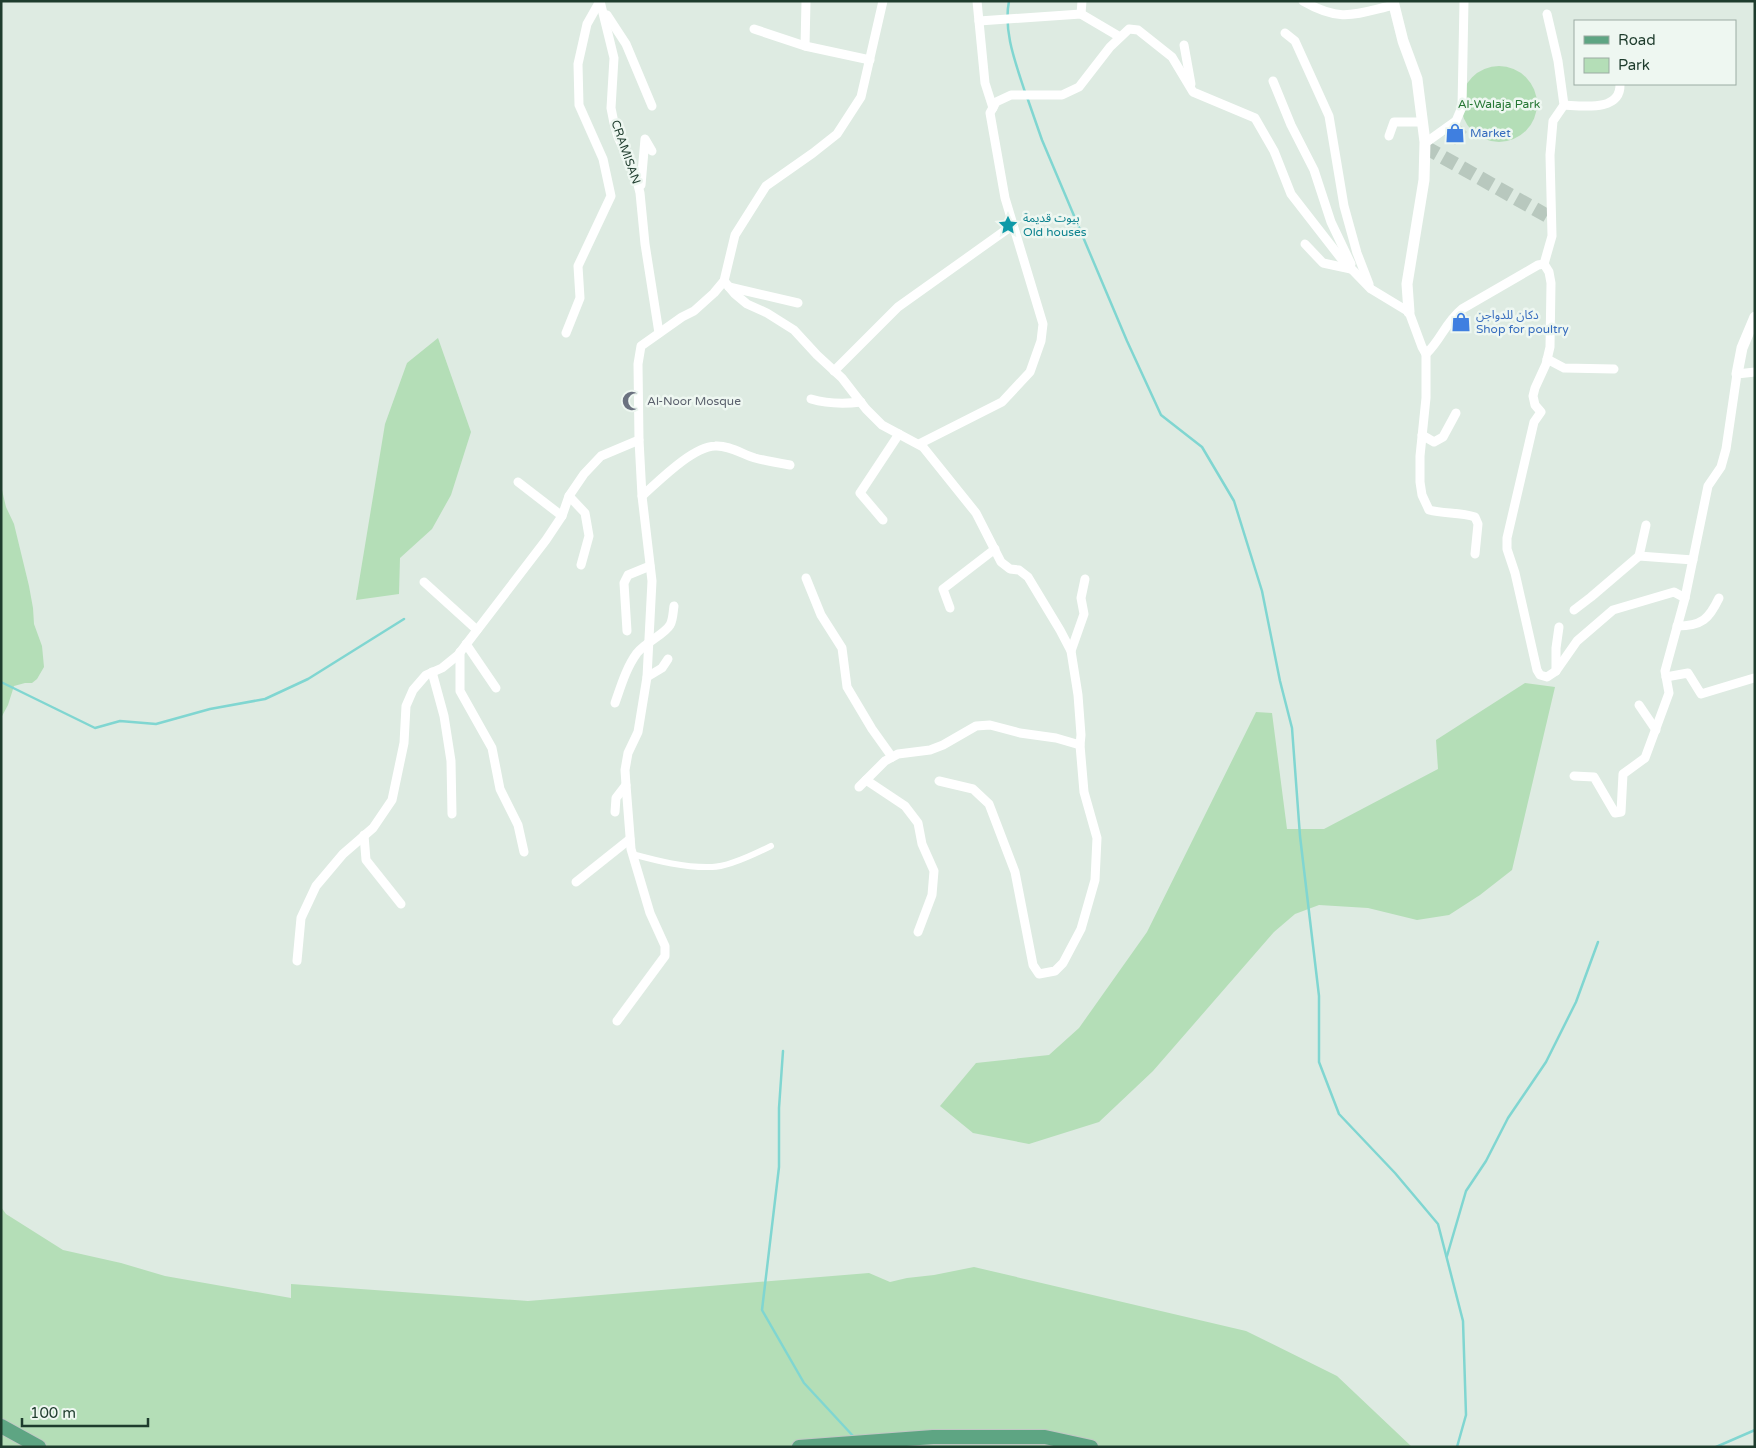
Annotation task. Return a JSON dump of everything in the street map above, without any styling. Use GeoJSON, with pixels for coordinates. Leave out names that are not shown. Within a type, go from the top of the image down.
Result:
{"type":"FeatureCollection","features":[{"type":"Feature","properties":{"kind":"main road"},"geometry":{"type":"LineString","coordinates":[[1,1426],[40,1447]]}},
{"type":"Feature","properties":{"kind":"main road"},"geometry":{"type":"LineString","coordinates":[[799,1447],[933,1437],[1044,1437],[1091,1447]]}},
{"type":"Feature","properties":{"kind":"street"},"geometry":{"type":"LineString","coordinates":[[805,46],[806,1]]}},
{"type":"Feature","properties":{"kind":"street"},"geometry":{"type":"LineString","coordinates":[[617,1021],[665,956],[665,946],[650,913],[632,854],[625,770],[628,753],[638,732],[646,676],[652,581],[642,496],[639,440],[638,364],[641,346],[682,317],[694,311],[727,284],[735,235],[766,186],[837,134],[861,97],[883,1]]}},
{"type":"Feature","properties":{"kind":"street"},"geometry":{"type":"LineString","coordinates":[[977,1],[986,83],[993,108]]}},
{"type":"Feature","properties":{"kind":"street"},"geometry":{"type":"LineString","coordinates":[[1081,14],[1082,1]]}},
{"type":"Feature","properties":{"kind":"street"},"geometry":{"type":"LineString","coordinates":[[1303,1],[1324,12],[1345,16],[1394,3],[1402,41],[1417,79],[1425,142],[1424,180],[1407,284],[1409,312],[1426,354],[1426,398],[1420,456],[1422,495],[1429,510],[1468,515],[1475,518],[1478,524],[1475,554]]}},
{"type":"Feature","properties":{"kind":"street"},"geometry":{"type":"LineString","coordinates":[[1425,142],[1456,121],[1462,107],[1464,1]]}},
{"type":"Feature","properties":{"kind":"street"},"geometry":{"type":"LineString","coordinates":[[566,333],[580,298],[578,266],[612,196],[603,159],[579,105],[578,64],[587,24],[601,4],[626,44],[652,106]]}},
{"type":"Feature","properties":{"kind":"street","name":"CRAMISAN"},"geometry":{"type":"LineString","coordinates":[[601,4],[614,58],[611,108],[618,137],[635,173],[659,333]]}},
{"type":"Feature","properties":{"kind":"street"},"geometry":{"type":"LineString","coordinates":[[979,21],[1081,14],[1120,37]]}},
{"type":"Feature","properties":{"kind":"street"},"geometry":{"type":"LineString","coordinates":[[1547,14],[1558,61],[1564,105],[1553,121],[1550,155],[1552,236],[1544,264],[1549,272],[1551,283],[1550,347],[1533,396],[1535,404],[1541,412],[1534,422],[1507,538],[1507,549],[1515,573],[1537,670],[1540,675],[1547,677],[1556,670],[1577,641],[1613,610],[1674,592],[1685,598]]}},
{"type":"Feature","properties":{"kind":"street"},"geometry":{"type":"LineString","coordinates":[[754,29],[805,46],[870,60]]}},
{"type":"Feature","properties":{"kind":"street"},"geometry":{"type":"LineString","coordinates":[[919,444],[1002,402],[1030,372],[1041,341],[1043,324],[1005,198],[990,114],[996,102],[1010,95],[1062,95],[1079,88],[1110,47],[1129,29],[1138,30],[1172,57],[1193,92],[1255,118],[1274,151],[1291,194],[1353,270],[1371,289],[1409,312]]}},
{"type":"Feature","properties":{"kind":"street"},"geometry":{"type":"LineString","coordinates":[[1285,33],[1295,41],[1329,116],[1344,206],[1357,253],[1371,289]]}},
{"type":"Feature","properties":{"kind":"street"},"geometry":{"type":"LineString","coordinates":[[1184,45],[1193,92]]}},
{"type":"Feature","properties":{"kind":"street"},"geometry":{"type":"LineString","coordinates":[[1273,81],[1291,125],[1314,170],[1331,222],[1353,270]]}},
{"type":"Feature","properties":{"kind":"street"},"geometry":{"type":"LineString","coordinates":[[1564,105],[1599,107],[1614,100],[1620,85]]}},
{"type":"Feature","properties":{"kind":"street"},"geometry":{"type":"LineString","coordinates":[[1389,136],[1394,122],[1422,122]]}},
{"type":"Feature","properties":{"kind":"street"},"geometry":{"type":"LineString","coordinates":[[640,198],[645,139],[652,152]]}},
{"type":"Feature","properties":{"kind":"street"},"geometry":{"type":"LineString","coordinates":[[834,371],[898,307],[1013,225]]}},
{"type":"Feature","properties":{"kind":"street"},"geometry":{"type":"LineString","coordinates":[[1305,244],[1323,263],[1353,270]]}},
{"type":"Feature","properties":{"kind":"street"},"geometry":{"type":"LineString","coordinates":[[1426,354],[1434,346],[1452,317],[1462,309],[1538,265],[1544,264]]}},
{"type":"Feature","properties":{"kind":"street"},"geometry":{"type":"LineString","coordinates":[[727,284],[798,303]]}},
{"type":"Feature","properties":{"kind":"street"},"geometry":{"type":"LineString","coordinates":[[727,284],[746,304],[767,313],[794,330],[842,378],[882,424],[923,447],[976,513],[1002,562],[1010,570],[1020,570],[1028,577],[1071,651],[1079,705],[1084,792],[1097,838],[1095,880],[1081,929],[1063,963],[1055,971],[1040,974],[1033,965],[1015,872],[989,804],[973,788],[939,781]]}},
{"type":"Feature","properties":{"kind":"street"},"geometry":{"type":"LineString","coordinates":[[1574,776],[1594,777],[1615,813],[1621,812],[1623,774],[1646,758],[1670,693],[1665,671],[1685,598],[1708,486],[1721,467],[1726,448],[1742,348],[1755,317]]}},
{"type":"Feature","properties":{"kind":"street"},"geometry":{"type":"LineString","coordinates":[[1547,359],[1564,368],[1614,369]]}},
{"type":"Feature","properties":{"kind":"street"},"geometry":{"type":"LineString","coordinates":[[1737,374],[1755,372]]}},
{"type":"Feature","properties":{"kind":"street"},"geometry":{"type":"LineString","coordinates":[[811,399],[826,403],[848,404],[861,402]]}},
{"type":"Feature","properties":{"kind":"street"},"geometry":{"type":"LineString","coordinates":[[1422,435],[1434,442],[1443,437],[1456,413]]}},
{"type":"Feature","properties":{"kind":"street"},"geometry":{"type":"LineString","coordinates":[[883,520],[860,492],[899,434]]}},
{"type":"Feature","properties":{"kind":"street"},"geometry":{"type":"LineString","coordinates":[[297,961],[301,918],[316,886],[343,854],[372,828],[392,800],[404,743],[406,706],[412,690],[426,675],[442,668],[463,648],[562,516],[569,496],[584,474],[602,456],[639,440]]}},
{"type":"Feature","properties":{"kind":"street"},"geometry":{"type":"LineString","coordinates":[[642,496],[665,474],[694,454],[714,446],[739,451],[754,458],[790,465]]}},
{"type":"Feature","properties":{"kind":"street"},"geometry":{"type":"LineString","coordinates":[[518,482],[562,516]]}},
{"type":"Feature","properties":{"kind":"street"},"geometry":{"type":"LineString","coordinates":[[569,496],[585,513],[589,536],[581,565]]}},
{"type":"Feature","properties":{"kind":"street"},"geometry":{"type":"LineString","coordinates":[[1574,610],[1591,598],[1639,556],[1646,525]]}},
{"type":"Feature","properties":{"kind":"street"},"geometry":{"type":"LineString","coordinates":[[950,608],[943,589],[994,549]]}},
{"type":"Feature","properties":{"kind":"street"},"geometry":{"type":"LineString","coordinates":[[1639,556],[1693,560]]}},
{"type":"Feature","properties":{"kind":"street"},"geometry":{"type":"LineString","coordinates":[[627,631],[624,583],[628,575],[650,566]]}},
{"type":"Feature","properties":{"kind":"street"},"geometry":{"type":"LineString","coordinates":[[806,578],[821,615],[842,648],[847,687],[872,729],[892,757]]}},
{"type":"Feature","properties":{"kind":"street"},"geometry":{"type":"LineString","coordinates":[[1071,651],[1084,614],[1081,598],[1085,579]]}},
{"type":"Feature","properties":{"kind":"street"},"geometry":{"type":"LineString","coordinates":[[424,582],[477,630]]}},
{"type":"Feature","properties":{"kind":"street"},"geometry":{"type":"LineString","coordinates":[[1677,626],[1690,626],[1702,622],[1712,613],[1719,598]]}},
{"type":"Feature","properties":{"kind":"street"},"geometry":{"type":"LineString","coordinates":[[615,703],[628,666],[649,641],[666,630],[670,624],[674,606]]}},
{"type":"Feature","properties":{"kind":"street"},"geometry":{"type":"LineString","coordinates":[[1556,670],[1556,648],[1559,627]]}},
{"type":"Feature","properties":{"kind":"street"},"geometry":{"type":"LineString","coordinates":[[463,648],[496,688]]}},
{"type":"Feature","properties":{"kind":"street"},"geometry":{"type":"LineString","coordinates":[[463,648],[460,691],[492,748],[500,789],[518,825],[524,852]]}},
{"type":"Feature","properties":{"kind":"street"},"geometry":{"type":"LineString","coordinates":[[646,676],[662,668],[668,659]]}},
{"type":"Feature","properties":{"kind":"street"},"geometry":{"type":"LineString","coordinates":[[432,672],[444,716],[451,761],[452,814]]}},
{"type":"Feature","properties":{"kind":"street"},"geometry":{"type":"LineString","coordinates":[[1666,677],[1688,673],[1701,694],[1754,678]]}},
{"type":"Feature","properties":{"kind":"street"},"geometry":{"type":"LineString","coordinates":[[1639,705],[1656,730]]}},
{"type":"Feature","properties":{"kind":"street"},"geometry":{"type":"LineString","coordinates":[[918,932],[932,895],[934,871],[922,844],[918,823],[905,806],[862,784],[885,761],[892,757],[898,754],[930,750],[943,745],[976,726],[990,725],[1020,733],[1056,738],[1080,746]]}},
{"type":"Feature","properties":{"kind":"street"},"geometry":{"type":"LineString","coordinates":[[615,812],[616,798],[626,785]]}},
{"type":"Feature","properties":{"kind":"street"},"geometry":{"type":"LineString","coordinates":[[364,835],[366,860],[401,904]]}},
{"type":"Feature","properties":{"kind":"street"},"geometry":{"type":"LineString","coordinates":[[576,882],[630,839]]}},
{"type":"Feature","properties":{"kind":"street"},"geometry":{"type":"LineString","coordinates":[[632,854],[664,863],[714,868],[770,846]]}},
{"type":"Feature","properties":{"kind":"shaded area","name":"Market"},"geometry":{"type":"Polygon","coordinates":[[[1456,121],[1467,132],[1455,145],[1443,134],[1456,121]]]}},
{"type":"Feature","properties":{"kind":"green space","name":"Al-Walaja Park"},"geometry":{"type":"Polygon","coordinates":[[[1499,66],[1514,69],[1526,77],[1534,89],[1537,104],[1534,119],[1526,131],[1514,139],[1499,142],[1484,139],[1472,131],[1464,119],[1461,104],[1464,89],[1472,77],[1484,69],[1499,66]]]}},
{"type":"Feature","properties":{"kind":"green space"},"geometry":{"type":"Polygon","coordinates":[[[438,338],[471,432],[451,495],[432,529],[400,558],[399,594],[356,600],[385,424],[407,363],[438,338]]]}},
{"type":"Feature","properties":{"kind":"green space"},"geometry":{"type":"Polygon","coordinates":[[[1,486],[6,507],[14,524],[29,586],[34,624],[42,646],[44,667],[37,679],[32,683],[14,686],[8,705],[1,718],[1,486]]]}},
{"type":"Feature","properties":{"kind":"green space"},"geometry":{"type":"Polygon","coordinates":[[[1525,683],[1555,687],[1512,870],[1480,895],[1449,915],[1417,920],[1368,908],[1319,905],[1295,914],[1274,932],[1153,1071],[1099,1122],[1029,1144],[973,1133],[940,1106],[976,1063],[1049,1055],[1079,1028],[1147,932],[1256,712],[1272,713],[1287,829],[1324,829],[1438,769],[1436,740],[1525,683]]]}},
{"type":"Feature","properties":{"kind":"green space"},"geometry":{"type":"Polygon","coordinates":[[[1,1207],[6,1214],[63,1250],[121,1263],[165,1276],[291,1298],[291,1284],[528,1301],[869,1273],[890,1282],[974,1267],[1246,1331],[1337,1376],[1412,1447],[1,1447],[1,1207]]]}},
{"type":"Feature","properties":{"kind":"waterway"},"geometry":{"type":"LineString","coordinates":[[1009,1],[1009,36],[1014,59],[1025,92]]}},
{"type":"Feature","properties":{"kind":"waterway"},"geometry":{"type":"LineString","coordinates":[[1027,97],[1042,140],[1127,341],[1161,415],[1202,447],[1234,501],[1262,591],[1280,681],[1292,728],[1300,836],[1319,996],[1319,1062],[1339,1114],[1395,1173],[1438,1224],[1463,1321],[1466,1415],[1457,1447]]}},
{"type":"Feature","properties":{"kind":"waterway"},"geometry":{"type":"LineString","coordinates":[[1,682],[95,728],[120,721],[156,724],[210,709],[265,699],[308,679],[404,619]]}},
{"type":"Feature","properties":{"kind":"waterway"},"geometry":{"type":"LineString","coordinates":[[1447,1256],[1466,1191],[1486,1161],[1508,1118],[1546,1062],[1576,1002],[1598,942]]}},
{"type":"Feature","properties":{"kind":"waterway"},"geometry":{"type":"LineString","coordinates":[[783,1051],[779,1108],[779,1167],[762,1310],[804,1383],[854,1437]]}},
{"type":"Feature","properties":{"kind":"waterway"},"geometry":{"type":"LineString","coordinates":[[1716,1447],[1755,1430]]}},
{"type":"Feature","properties":{"kind":"tunnel"},"geometry":{"type":"LineString","coordinates":[[1425,147],[1551,218]]}},
{"type":"Feature","properties":{"kind":"place","name":"Market"},"geometry":{"type":"Point","coordinates":[1455,133]}},
{"type":"Feature","properties":{"kind":"place","name":"بيوت قديمة Old houses"},"geometry":{"type":"Point","coordinates":[1008,225]}},
{"type":"Feature","properties":{"kind":"place","name":"دكان للدواجن Shop for poultry"},"geometry":{"type":"Point","coordinates":[1461,322]}},
{"type":"Feature","properties":{"kind":"place","name":"Al-Noor Mosque"},"geometry":{"type":"Point","coordinates":[632,401]}}]}
